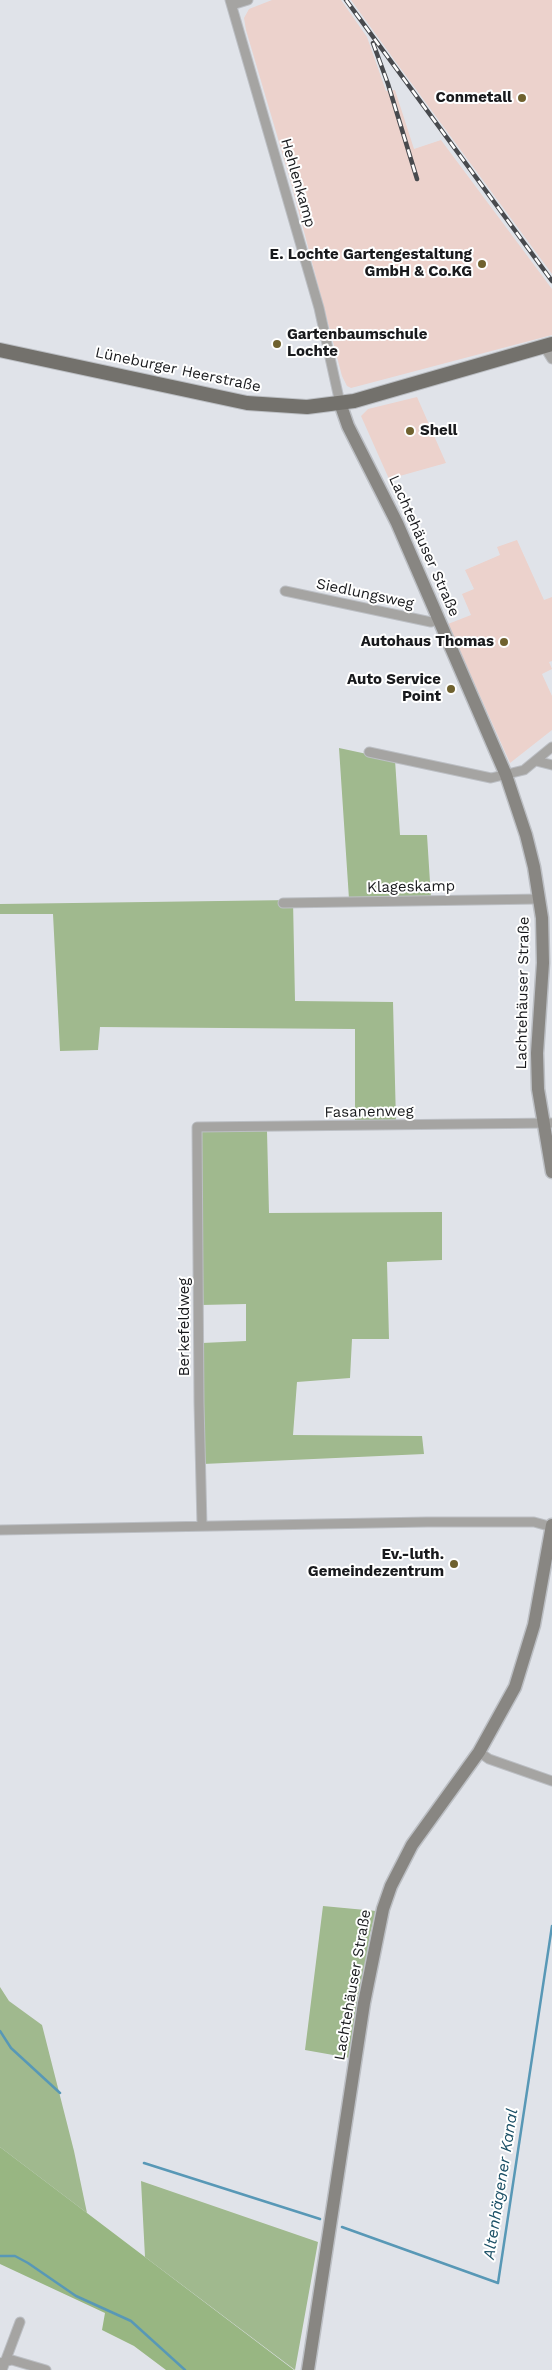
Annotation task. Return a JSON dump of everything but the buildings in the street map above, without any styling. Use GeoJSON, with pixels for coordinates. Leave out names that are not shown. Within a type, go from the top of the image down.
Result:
{"type":"FeatureCollection","features":[{"type":"Feature","properties":{"kind":"main road","name":"Lüneburger Heerstraße"},"geometry":{"type":"LineString","coordinates":[[0,350],[247,403],[307,407],[360,400],[548,345]]}},
{"type":"Feature","properties":{"kind":"street"},"geometry":{"type":"LineString","coordinates":[[231,2],[248,0]]}},
{"type":"Feature","properties":{"kind":"street","name":"Hehlenkamp"},"geometry":{"type":"LineString","coordinates":[[231,2],[316,299],[340,403]]}},
{"type":"Feature","properties":{"kind":"street"},"geometry":{"type":"LineString","coordinates":[[548,345],[552,359]]}},
{"type":"Feature","properties":{"kind":"street","name":"Lachtehäuser Straße"},"geometry":{"type":"LineString","coordinates":[[340,403],[345,419],[381,488],[439,619],[506,775],[526,835],[547,936],[543,962],[537,1053],[552,1172]]}},
{"type":"Feature","properties":{"kind":"street","name":"Siedlungsweg"},"geometry":{"type":"LineString","coordinates":[[285,591],[431,622],[439,619]]}},
{"type":"Feature","properties":{"kind":"street"},"geometry":{"type":"LineString","coordinates":[[369,752],[491,778],[524,770],[552,747]]}},
{"type":"Feature","properties":{"kind":"street"},"geometry":{"type":"LineString","coordinates":[[536,761],[552,765]]}},
{"type":"Feature","properties":{"kind":"street","name":"Klageskamp"},"geometry":{"type":"LineString","coordinates":[[282,903],[540,900]]}},
{"type":"Feature","properties":{"kind":"street","name":"Fasanenweg"},"geometry":{"type":"LineString","coordinates":[[197,1127],[547,1124]]}},
{"type":"Feature","properties":{"kind":"street","name":"Berkefeldweg"},"geometry":{"type":"LineString","coordinates":[[197,1127],[202,1526]]}},
{"type":"Feature","properties":{"kind":"street"},"geometry":{"type":"LineString","coordinates":[[0,1530],[534,1522],[552,1527]]}},
{"type":"Feature","properties":{"kind":"street","name":"Lachtehäuser Straße"},"geometry":{"type":"LineString","coordinates":[[308,2370],[364,2003],[383,1909],[391,1886],[412,1845],[479,1752],[508,1702],[520,1672],[534,1625],[552,1527]]}},
{"type":"Feature","properties":{"kind":"street"},"geometry":{"type":"LineString","coordinates":[[479,1752],[489,1759],[552,1781]]}},
{"type":"Feature","properties":{"kind":"street"},"geometry":{"type":"LineString","coordinates":[[2,2365],[20,2322]]}},
{"type":"Feature","properties":{"kind":"street"},"geometry":{"type":"LineString","coordinates":[[2,2365],[12,2360],[46,2370]]}},
{"type":"Feature","properties":{"kind":"shaded area"},"geometry":{"type":"Polygon","coordinates":[[[272,0],[341,0],[367,37],[386,91],[395,90],[414,149],[441,140],[552,289],[552,335],[351,388],[347,386],[342,376],[292,186],[246,30],[244,18],[249,9],[272,0]]]}},
{"type":"Feature","properties":{"kind":"shaded area"},"geometry":{"type":"Polygon","coordinates":[[[351,0],[552,0],[552,274],[398,65],[351,0]]]}},
{"type":"Feature","properties":{"kind":"shaded area"},"geometry":{"type":"Polygon","coordinates":[[[417,397],[446,463],[389,479],[361,416],[368,409],[417,397]]]}},
{"type":"Feature","properties":{"kind":"shaded area","name":"Autohaus Thomas"},"geometry":{"type":"Polygon","coordinates":[[[517,540],[544,600],[552,597],[552,661],[549,662],[552,669],[542,674],[552,696],[552,730],[510,763],[448,624],[471,615],[462,594],[474,589],[465,570],[500,555],[497,547],[517,540]]]}},
{"type":"Feature","properties":{"kind":"green space"},"geometry":{"type":"Polygon","coordinates":[[[339,748],[395,760],[400,835],[427,835],[431,898],[349,899],[339,748]]]}},
{"type":"Feature","properties":{"kind":"green space"},"geometry":{"type":"Polygon","coordinates":[[[293,900],[295,1001],[393,1002],[396,1122],[355,1122],[355,1029],[100,1027],[98,1050],[60,1051],[53,914],[0,914],[0,904],[293,900]]]}},
{"type":"Feature","properties":{"kind":"green space"},"geometry":{"type":"Polygon","coordinates":[[[201,1131],[267,1131],[269,1213],[442,1212],[442,1260],[387,1262],[389,1339],[352,1339],[350,1378],[297,1382],[293,1435],[422,1436],[424,1454],[203,1464],[202,1343],[246,1341],[246,1304],[201,1305],[201,1131]]]}},
{"type":"Feature","properties":{"kind":"green space"},"geometry":{"type":"Polygon","coordinates":[[[323,1906],[376,1911],[370,1934],[350,2058],[305,2050],[323,1906]]]}},
{"type":"Feature","properties":{"kind":"green space"},"geometry":{"type":"Polygon","coordinates":[[[0,1987],[9,2001],[42,2025],[74,2151],[87,2213],[0,2147],[0,1987]]]}},
{"type":"Feature","properties":{"kind":"green space"},"geometry":{"type":"Polygon","coordinates":[[[0,2147],[294,2370],[166,2370],[134,2346],[102,2330],[105,2313],[0,2264],[0,2147]]]}},
{"type":"Feature","properties":{"kind":"green space"},"geometry":{"type":"Polygon","coordinates":[[[141,2181],[318,2242],[295,2370],[145,2257],[141,2181]]]}},
{"type":"Feature","properties":{"kind":"waterway","name":"Altenhägener Kanal"},"geometry":{"type":"LineString","coordinates":[[342,2227],[498,2283],[552,1926]]}},
{"type":"Feature","properties":{"kind":"waterway","name":"Altenhägener Kanal"},"geometry":{"type":"LineString","coordinates":[[0,2031],[11,2048],[60,2093]]}},
{"type":"Feature","properties":{"kind":"waterway","name":"Altenhägener Kanal"},"geometry":{"type":"LineString","coordinates":[[144,2163],[320,2219]]}},
{"type":"Feature","properties":{"kind":"waterway"},"geometry":{"type":"LineString","coordinates":[[0,2256],[15,2256],[76,2296],[131,2321],[185,2370]]}},
{"type":"Feature","properties":{"kind":"railway"},"geometry":{"type":"LineString","coordinates":[[346,0],[552,281]]}},
{"type":"Feature","properties":{"kind":"railway"},"geometry":{"type":"LineString","coordinates":[[373,43],[388,84],[417,179]]}},
{"type":"Feature","properties":{"kind":"place","name":"Conmetall"},"geometry":{"type":"Point","coordinates":[522,98]}},
{"type":"Feature","properties":{"kind":"place","name":"E. Lochte Gartengestaltung GmbH & Co.KG"},"geometry":{"type":"Point","coordinates":[482,264]}},
{"type":"Feature","properties":{"kind":"place","name":"Gartenbaumschule Lochte"},"geometry":{"type":"Point","coordinates":[277,344]}},
{"type":"Feature","properties":{"kind":"place","name":"Shell"},"geometry":{"type":"Point","coordinates":[410,431]}},
{"type":"Feature","properties":{"kind":"place","name":"Autohaus Thomas"},"geometry":{"type":"Point","coordinates":[504,642]}},
{"type":"Feature","properties":{"kind":"place","name":"Auto Service Point"},"geometry":{"type":"Point","coordinates":[451,689]}},
{"type":"Feature","properties":{"kind":"place","name":"Ev.-luth. Gemeindezentrum"},"geometry":{"type":"Point","coordinates":[454,1564]}}]}
